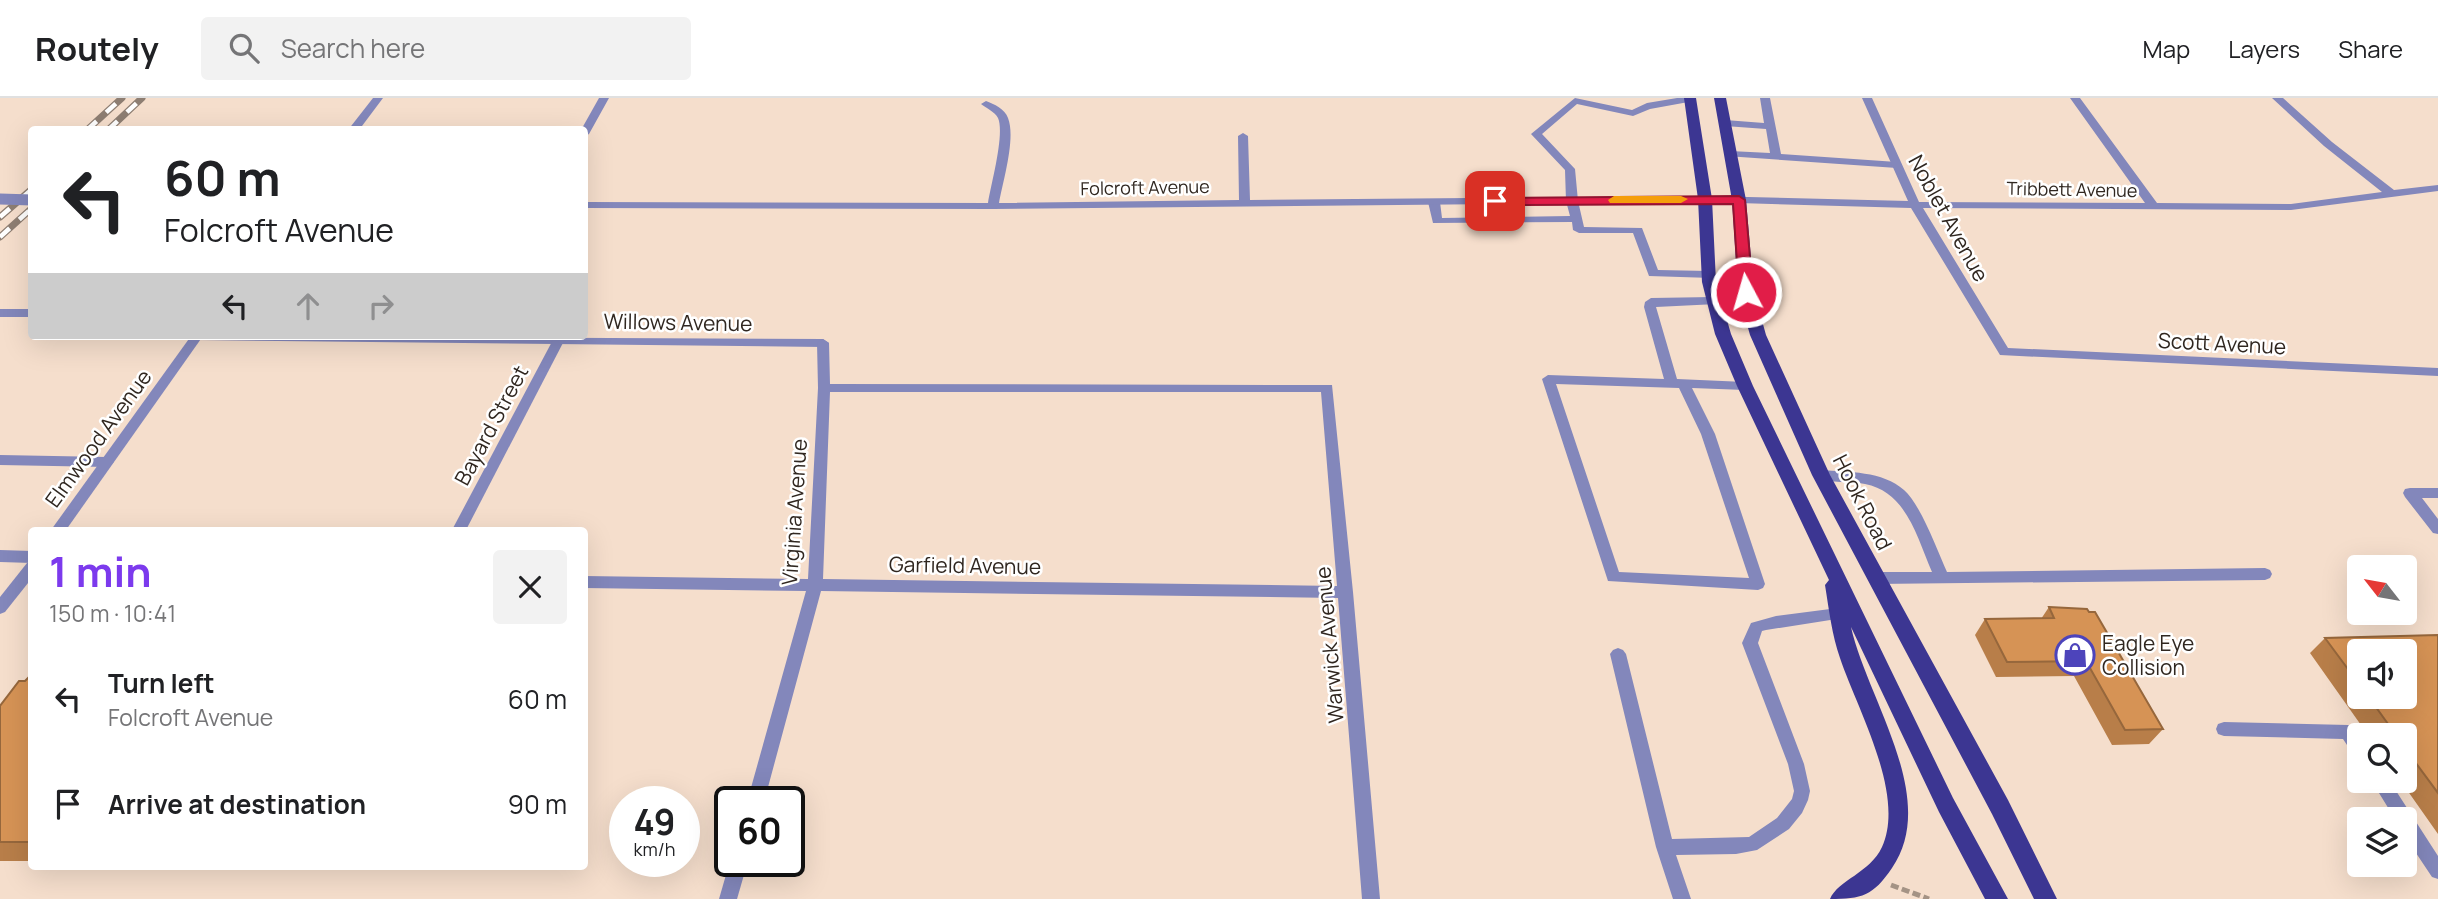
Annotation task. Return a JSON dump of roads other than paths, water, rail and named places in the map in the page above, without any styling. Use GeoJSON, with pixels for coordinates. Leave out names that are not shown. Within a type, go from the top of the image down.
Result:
{"type":"FeatureCollection","features":[{"type":"Feature","properties":{"kind":"main road","name":"Hook Road"},"geometry":{"type":"LineString","coordinates":[[1720,98],[1739,200],[1744,274],[1751,313],[1821,475],[2000,807],[2046,899]]}},
{"type":"Feature","properties":{"kind":"main road"},"geometry":{"type":"LineString","coordinates":[[1690,99],[1706,199],[1708,275],[1723,334],[1745,386],[1941,794],[1997,899]]}},
{"type":"Feature","properties":{"kind":"main road"},"geometry":{"type":"LineString","coordinates":[[1832,568],[1838,614],[1849,656],[1892,766],[1900,812],[1891,854],[1879,872],[1855,892],[1841,899]]}},
{"type":"Feature","properties":{"kind":"street"},"geometry":{"type":"LineString","coordinates":[[357,126],[378,98]]}},
{"type":"Feature","properties":{"kind":"street"},"geometry":{"type":"LineString","coordinates":[[588,127],[604,98]]}},
{"type":"Feature","properties":{"kind":"street"},"geometry":{"type":"LineString","coordinates":[[1765,98],[1776,157]]}},
{"type":"Feature","properties":{"kind":"street","name":"Noblet Avenue"},"geometry":{"type":"LineString","coordinates":[[1867,98],[1915,205],[2004,352]]}},
{"type":"Feature","properties":{"kind":"street"},"geometry":{"type":"LineString","coordinates":[[2075,98],[2154,207]]}},
{"type":"Feature","properties":{"kind":"street"},"geometry":{"type":"LineString","coordinates":[[2277,98],[2328,144],[2392,194]]}},
{"type":"Feature","properties":{"kind":"street"},"geometry":{"type":"LineString","coordinates":[[1690,99],[1647,106],[1633,113],[1575,101],[1536,134],[1570,169],[1572,201],[1579,230],[1638,230],[1653,273],[1708,275]]}},
{"type":"Feature","properties":{"kind":"street"},"geometry":{"type":"LineString","coordinates":[[986,104],[999,112],[1004,125],[1002,157],[993,206]]}},
{"type":"Feature","properties":{"kind":"street"},"geometry":{"type":"LineString","coordinates":[[1725,122],[1770,126]]}},
{"type":"Feature","properties":{"kind":"street"},"geometry":{"type":"LineString","coordinates":[[1243,136],[1245,203]]}},
{"type":"Feature","properties":{"kind":"street"},"geometry":{"type":"LineString","coordinates":[[1730,154],[1897,165]]}},
{"type":"Feature","properties":{"kind":"street","name":"Tribbett Avenue"},"geometry":{"type":"LineString","coordinates":[[1706,199],[1915,205],[2291,207],[2438,188]]}},
{"type":"Feature","properties":{"kind":"street"},"geometry":{"type":"LineString","coordinates":[[0,199],[28,200]]}},
{"type":"Feature","properties":{"kind":"street","name":"Folcroft Avenue"},"geometry":{"type":"LineString","coordinates":[[588,205],[993,206],[1706,199]]}},
{"type":"Feature","properties":{"kind":"street"},"geometry":{"type":"LineString","coordinates":[[1434,202],[1437,221],[1576,219]]}},
{"type":"Feature","properties":{"kind":"street"},"geometry":{"type":"LineString","coordinates":[[1713,301],[1651,302],[1650,307],[1677,383],[1708,434],[1758,584],[1613,577],[1548,379],[1677,383],[1745,386]]}},
{"type":"Feature","properties":{"kind":"street"},"geometry":{"type":"LineString","coordinates":[[0,313],[28,313]]}},
{"type":"Feature","properties":{"kind":"street","name":"Willows Avenue"},"geometry":{"type":"LineString","coordinates":[[588,339],[823,343]]}},
{"type":"Feature","properties":{"kind":"street","name":"Elmwood Avenue"},"geometry":{"type":"LineString","coordinates":[[60,527],[194,340]]}},
{"type":"Feature","properties":{"kind":"street","name":"Bayard Street"},"geometry":{"type":"LineString","coordinates":[[461,527],[558,340]]}},
{"type":"Feature","properties":{"kind":"street","name":"Virginia Avenue"},"geometry":{"type":"LineString","coordinates":[[759,786],[815,584],[824,388],[823,343]]}},
{"type":"Feature","properties":{"kind":"street","name":"Scott Avenue"},"geometry":{"type":"LineString","coordinates":[[2004,352],[2438,372]]}},
{"type":"Feature","properties":{"kind":"street","name":"Warwick Avenue"},"geometry":{"type":"LineString","coordinates":[[824,388],[1327,388],[1371,899]]}},
{"type":"Feature","properties":{"kind":"street"},"geometry":{"type":"LineString","coordinates":[[0,460],[107,462]]}},
{"type":"Feature","properties":{"kind":"street"},"geometry":{"type":"LineString","coordinates":[[1821,475],[1860,477],[1883,484],[1902,496],[1942,577]]}},
{"type":"Feature","properties":{"kind":"street"},"geometry":{"type":"LineString","coordinates":[[2438,494],[2410,493],[2438,529]]}},
{"type":"Feature","properties":{"kind":"street"},"geometry":{"type":"LineString","coordinates":[[0,556],[28,557]]}},
{"type":"Feature","properties":{"kind":"street"},"geometry":{"type":"LineString","coordinates":[[0,608],[28,574]]}},
{"type":"Feature","properties":{"kind":"street"},"geometry":{"type":"LineString","coordinates":[[1875,578],[2265,574]]}},
{"type":"Feature","properties":{"kind":"street","name":"Garfield Avenue"},"geometry":{"type":"LineString","coordinates":[[588,582],[1346,592]]}},
{"type":"Feature","properties":{"kind":"street"},"geometry":{"type":"LineString","coordinates":[[1664,847],[1749,845],[1771,832],[1795,810],[1802,790],[1796,767],[1750,643],[1756,627],[1773,621],[1810,620],[1838,614]]}},
{"type":"Feature","properties":{"kind":"street"},"geometry":{"type":"LineString","coordinates":[[1618,654],[1664,847],[1682,899]]}},
{"type":"Feature","properties":{"kind":"street"},"geometry":{"type":"LineString","coordinates":[[2224,729],[2347,732]]}},
{"type":"Feature","properties":{"kind":"street"},"geometry":{"type":"LineString","coordinates":[[2417,839],[2438,871]]}},
{"type":"Feature","properties":{"kind":"street"},"geometry":{"type":"LineString","coordinates":[[728,899],[734,877]]}},
{"type":"Feature","properties":{"kind":"railway"},"geometry":{"type":"LineString","coordinates":[[91,126],[122,98]]}},
{"type":"Feature","properties":{"kind":"railway"},"geometry":{"type":"LineString","coordinates":[[112,126],[142,98]]}},
{"type":"Feature","properties":{"kind":"railway"},"geometry":{"type":"LineString","coordinates":[[0,217],[28,192]]}},
{"type":"Feature","properties":{"kind":"railway"},"geometry":{"type":"LineString","coordinates":[[0,237],[28,212]]}},
{"type":"Feature","properties":{"kind":"place","name":"Eagle Eye Collision"},"geometry":{"type":"Point","coordinates":[2075,655]}}]}
